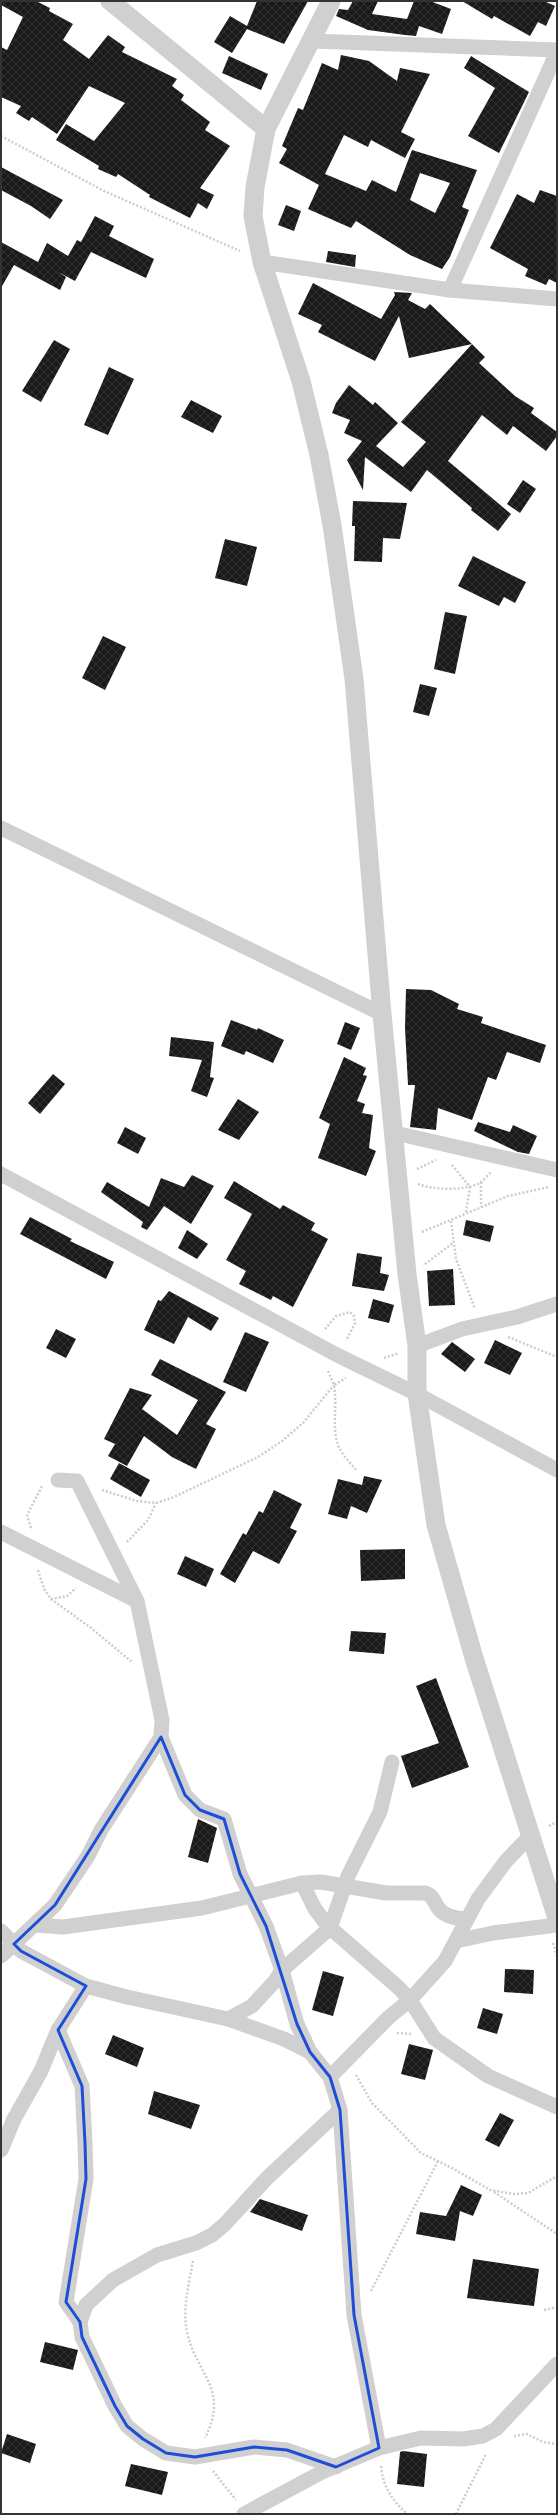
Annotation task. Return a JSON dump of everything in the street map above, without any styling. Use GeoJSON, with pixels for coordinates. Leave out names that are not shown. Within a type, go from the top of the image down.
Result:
{"type":"FeatureCollection","features":[{"type":"Feature","properties":{"kind":"street"},"geometry":{"type":"LineString","coordinates":[[110,1],[266,129]]}},
{"type":"Feature","properties":{"kind":"street"},"geometry":{"type":"LineString","coordinates":[[331,1],[313,41],[266,129],[254,187],[253,216],[262,262],[300,381],[319,455],[332,525],[354,679],[382,1014],[395,1133],[407,1274],[417,1346],[417,1394],[436,1525],[474,1658],[532,1834],[557,1918]]}},
{"type":"Feature","properties":{"kind":"street"},"geometry":{"type":"LineString","coordinates":[[313,41],[557,51],[450,290]]}},
{"type":"Feature","properties":{"kind":"street"},"geometry":{"type":"LineString","coordinates":[[262,262],[450,290],[557,299]]}},
{"type":"Feature","properties":{"kind":"street"},"geometry":{"type":"LineString","coordinates":[[1,828],[382,1014]]}},
{"type":"Feature","properties":{"kind":"street"},"geometry":{"type":"LineString","coordinates":[[395,1133],[557,1170]]}},
{"type":"Feature","properties":{"kind":"street"},"geometry":{"type":"LineString","coordinates":[[1,1174],[337,1355],[417,1394],[557,1470]]}},
{"type":"Feature","properties":{"kind":"street"},"geometry":{"type":"LineString","coordinates":[[417,1346],[462,1329],[517,1317],[557,1304]]}},
{"type":"Feature","properties":{"kind":"street"},"geometry":{"type":"LineString","coordinates":[[58,1480],[77,1481],[112,1554],[137,1601],[152,1682],[162,1720],[161,1737],[185,1795],[200,1810],[224,1819],[240,1874],[249,1895],[266,1926],[282,1970],[297,2024],[310,2052],[330,2077],[340,2110],[354,2315],[379,2448]]}},
{"type":"Feature","properties":{"kind":"street"},"geometry":{"type":"LineString","coordinates":[[1,1532],[37,1552],[137,1601]]}},
{"type":"Feature","properties":{"kind":"street"},"geometry":{"type":"LineString","coordinates":[[1,1956],[28,1928],[35,1925],[54,1905],[88,1856],[105,1824],[161,1737]]}},
{"type":"Feature","properties":{"kind":"street"},"geometry":{"type":"LineString","coordinates":[[228,2018],[252,2006],[276,1981],[282,1970],[330,1928],[345,1886],[380,1812],[392,1762]]}},
{"type":"Feature","properties":{"kind":"street"},"geometry":{"type":"LineString","coordinates":[[330,2077],[377,2030],[410,2000],[445,1961],[456,1942],[465,1919],[506,1861],[532,1834]]}},
{"type":"Feature","properties":{"kind":"street"},"geometry":{"type":"LineString","coordinates":[[35,1925],[63,1927],[196,1908],[302,1883],[321,1882],[368,1892],[429,1894],[442,1912],[449,1916],[465,1919]]}},
{"type":"Feature","properties":{"kind":"street"},"geometry":{"type":"LineString","coordinates":[[302,1883],[315,1909],[330,1928],[379,1969],[410,2000],[434,2038],[488,2076],[557,2107]]}},
{"type":"Feature","properties":{"kind":"street"},"geometry":{"type":"LineString","coordinates":[[456,1942],[494,1933],[557,1925]]}},
{"type":"Feature","properties":{"kind":"street"},"geometry":{"type":"LineString","coordinates":[[1,1931],[21,1951],[86,1986],[127,1997],[228,2018],[284,2039],[310,2052]]}},
{"type":"Feature","properties":{"kind":"street"},"geometry":{"type":"LineString","coordinates":[[1,2150],[14,2119],[40,2071],[58,2030],[86,1986]]}},
{"type":"Feature","properties":{"kind":"street"},"geometry":{"type":"LineString","coordinates":[[58,2030],[82,2086],[86,2179],[66,2302],[80,2322]]}},
{"type":"Feature","properties":{"kind":"street"},"geometry":{"type":"LineString","coordinates":[[336,2467],[287,2450],[254,2447],[195,2457],[166,2453],[143,2439],[127,2426],[115,2406],[82,2337],[80,2322],[86,2305],[113,2280],[157,2255],[196,2243],[212,2235],[225,2224],[267,2178],[340,2110]]}},
{"type":"Feature","properties":{"kind":"street"},"geometry":{"type":"LineString","coordinates":[[244,2514],[336,2467],[379,2448],[421,2438],[463,2439],[483,2436],[496,2429],[557,2364]]}},
{"type":"Feature","properties":{"kind":"path"},"geometry":{"type":"LineString","coordinates":[[1,136],[104,191],[262,262]]}},
{"type":"Feature","properties":{"kind":"path"},"geometry":{"type":"LineString","coordinates":[[434,1143],[470,1187],[466,1212]]}},
{"type":"Feature","properties":{"kind":"path"},"geometry":{"type":"LineString","coordinates":[[399,1178],[445,1156]]}},
{"type":"Feature","properties":{"kind":"path"},"geometry":{"type":"LineString","coordinates":[[399,1178],[428,1188],[470,1187],[481,1182],[505,1158]]}},
{"type":"Feature","properties":{"kind":"path"},"geometry":{"type":"LineString","coordinates":[[481,1182],[482,1207]]}},
{"type":"Feature","properties":{"kind":"path"},"geometry":{"type":"LineString","coordinates":[[404,1240],[451,1221],[466,1212],[508,1196],[553,1186]]}},
{"type":"Feature","properties":{"kind":"path"},"geometry":{"type":"LineString","coordinates":[[451,1221],[453,1243],[476,1311],[486,1323]]}},
{"type":"Feature","properties":{"kind":"path"},"geometry":{"type":"LineString","coordinates":[[407,1274],[428,1262],[453,1243]]}},
{"type":"Feature","properties":{"kind":"path"},"geometry":{"type":"LineString","coordinates":[[336,1316],[350,1312],[354,1316],[355,1323],[337,1355]]}},
{"type":"Feature","properties":{"kind":"path"},"geometry":{"type":"LineString","coordinates":[[507,1336],[557,1357]]}},
{"type":"Feature","properties":{"kind":"path"},"geometry":{"type":"LineString","coordinates":[[77,1481],[137,1501],[156,1503],[174,1497],[258,1457],[282,1441],[303,1423],[334,1385],[337,1401],[336,1440],[340,1451],[357,1471]]}},
{"type":"Feature","properties":{"kind":"path"},"geometry":{"type":"LineString","coordinates":[[58,1480],[41,1486],[27,1515],[37,1552],[38,1569],[44,1589],[51,1599],[102,1637],[152,1682]]}},
{"type":"Feature","properties":{"kind":"path"},"geometry":{"type":"LineString","coordinates":[[112,1554],[139,1531],[148,1520],[156,1503]]}},
{"type":"Feature","properties":{"kind":"path"},"geometry":{"type":"LineString","coordinates":[[51,1599],[67,1596],[88,1577]]}},
{"type":"Feature","properties":{"kind":"path"},"geometry":{"type":"LineString","coordinates":[[377,2030],[434,2038]]}},
{"type":"Feature","properties":{"kind":"path"},"geometry":{"type":"LineString","coordinates":[[348,2059],[372,2103],[421,2153],[490,2190],[557,2234]]}},
{"type":"Feature","properties":{"kind":"path"},"geometry":{"type":"LineString","coordinates":[[354,2315],[376,2284],[406,2220],[430,2179],[438,2161]]}},
{"type":"Feature","properties":{"kind":"path"},"geometry":{"type":"LineString","coordinates":[[490,2190],[514,2194],[528,2193],[557,2176]]}},
{"type":"Feature","properties":{"kind":"path"},"geometry":{"type":"LineString","coordinates":[[196,2243],[186,2304],[187,2332],[197,2358],[210,2382],[214,2404],[211,2426],[195,2457],[216,2474],[244,2514]]}},
{"type":"Feature","properties":{"kind":"path"},"geometry":{"type":"LineString","coordinates":[[544,2310],[557,2308]]}},
{"type":"Feature","properties":{"kind":"path"},"geometry":{"type":"LineString","coordinates":[[511,2437],[527,2434],[543,2442],[557,2444]]}},
{"type":"Feature","properties":{"kind":"path"},"geometry":{"type":"LineString","coordinates":[[379,2448],[382,2479],[390,2498],[407,2514]]}},
{"type":"Feature","properties":{"kind":"path"},"geometry":{"type":"LineString","coordinates":[[456,2514],[485,2455],[490,2451]]}},
{"type":"Feature","properties":{"kind":"highlighted area"},"geometry":{"type":"Polygon","coordinates":[[[161,1737],[185,1795],[200,1810],[224,1819],[240,1874],[266,1926],[297,2024],[310,2052],[330,2077],[340,2110],[354,2315],[379,2448],[336,2467],[287,2450],[254,2447],[195,2457],[166,2453],[143,2439],[127,2426],[115,2406],[82,2337],[80,2322],[66,2302],[86,2179],[85,2143],[82,2086],[58,2030],[86,1986],[21,1951],[14,1944],[55,1905],[161,1737]]]}},
{"type":"Feature","properties":{"kind":"building"},"geometry":{"type":"Polygon","coordinates":[[[1,1],[36,1],[50,8],[49,11],[73,24],[63,40],[89,59],[108,35],[125,47],[122,52],[177,79],[172,86],[184,95],[181,100],[210,122],[205,130],[230,146],[200,188],[214,195],[207,209],[198,203],[190,218],[149,197],[150,195],[118,174],[116,177],[98,169],[99,166],[56,140],[66,124],[94,141],[125,103],[89,86],[57,134],[32,117],[29,121],[16,113],[21,106],[1,97],[1,47],[7,50],[23,17],[1,5],[1,1]]]}},
{"type":"Feature","properties":{"kind":"building"},"geometry":{"type":"Polygon","coordinates":[[[257,1],[308,1],[284,44],[247,29],[232,53],[214,42],[230,16],[247,26],[257,1]]]}},
{"type":"Feature","properties":{"kind":"building"},"geometry":{"type":"Polygon","coordinates":[[[353,1],[378,1],[372,14],[407,19],[414,1],[430,1],[451,9],[442,34],[419,26],[416,36],[368,30],[336,16],[339,9],[348,10],[353,1]]]}},
{"type":"Feature","properties":{"kind":"building"},"geometry":{"type":"Polygon","coordinates":[[[462,1],[544,1],[555,6],[546,26],[538,22],[530,36],[494,16],[492,19],[462,1]]]}},
{"type":"Feature","properties":{"kind":"building"},"geometry":{"type":"Polygon","coordinates":[[[341,55],[369,61],[397,81],[400,68],[430,74],[401,132],[415,139],[405,158],[371,140],[368,147],[344,135],[325,174],[366,191],[372,180],[396,192],[412,150],[477,170],[462,207],[469,210],[450,257],[442,269],[410,255],[356,221],[351,228],[308,209],[319,185],[279,163],[287,149],[282,146],[298,108],[303,110],[322,63],[338,70],[341,55]],[[420,173],[410,200],[435,213],[450,183],[420,173]]]}},
{"type":"Feature","properties":{"kind":"building"},"geometry":{"type":"Polygon","coordinates":[[[229,56],[268,74],[261,90],[222,73],[229,56]]]}},
{"type":"Feature","properties":{"kind":"building"},"geometry":{"type":"Polygon","coordinates":[[[471,56],[529,92],[499,153],[468,136],[495,88],[464,68],[471,56]]]}},
{"type":"Feature","properties":{"kind":"building"},"geometry":{"type":"Polygon","coordinates":[[[1,167],[63,200],[50,219],[31,206],[1,190],[1,167]]]}},
{"type":"Feature","properties":{"kind":"building"},"geometry":{"type":"Polygon","coordinates":[[[540,190],[557,196],[557,283],[549,279],[546,285],[525,276],[528,269],[490,248],[517,194],[534,203],[540,190]]]}},
{"type":"Feature","properties":{"kind":"building"},"geometry":{"type":"Polygon","coordinates":[[[286,205],[301,211],[294,231],[278,225],[286,205]]]}},
{"type":"Feature","properties":{"kind":"building"},"geometry":{"type":"Polygon","coordinates":[[[95,216],[114,226],[109,236],[154,259],[146,278],[91,252],[75,281],[58,272],[66,277],[60,290],[14,265],[1,288],[1,242],[38,262],[47,243],[68,256],[77,240],[81,242],[95,216]]]}},
{"type":"Feature","properties":{"kind":"building"},"geometry":{"type":"Polygon","coordinates":[[[328,251],[356,255],[355,267],[326,262],[328,251]]]}},
{"type":"Feature","properties":{"kind":"building"},"geometry":{"type":"Polygon","coordinates":[[[313,283],[381,319],[395,295],[394,292],[412,293],[408,300],[425,309],[430,304],[472,344],[409,358],[399,316],[375,361],[318,332],[322,325],[298,314],[313,283]]]}},
{"type":"Feature","properties":{"kind":"building"},"geometry":{"type":"Polygon","coordinates":[[[54,340],[70,349],[41,402],[22,391],[54,340]]]}},
{"type":"Feature","properties":{"kind":"building"},"geometry":{"type":"Polygon","coordinates":[[[472,344],[485,357],[479,363],[515,396],[534,408],[531,413],[557,432],[557,436],[546,451],[513,426],[507,435],[482,415],[448,461],[511,514],[498,531],[471,510],[472,508],[427,470],[411,492],[365,457],[363,490],[347,460],[362,441],[344,433],[350,420],[332,413],[336,403],[349,385],[373,405],[375,402],[398,423],[376,446],[403,467],[426,442],[401,422],[472,344]]]}},
{"type":"Feature","properties":{"kind":"building"},"geometry":{"type":"Polygon","coordinates":[[[109,367],[134,379],[108,435],[84,425],[109,367]]]}},
{"type":"Feature","properties":{"kind":"building"},"geometry":{"type":"Polygon","coordinates":[[[191,400],[222,416],[213,433],[181,417],[191,400]]]}},
{"type":"Feature","properties":{"kind":"building"},"geometry":{"type":"Polygon","coordinates":[[[523,480],[536,489],[520,513],[507,504],[523,480]]]}},
{"type":"Feature","properties":{"kind":"building"},"geometry":{"type":"Polygon","coordinates":[[[353,501],[407,503],[400,539],[383,538],[382,562],[354,561],[355,526],[352,526],[353,501]]]}},
{"type":"Feature","properties":{"kind":"building"},"geometry":{"type":"Polygon","coordinates":[[[225,539],[257,547],[247,586],[215,578],[225,539]]]}},
{"type":"Feature","properties":{"kind":"building"},"geometry":{"type":"Polygon","coordinates":[[[473,556],[526,582],[515,603],[504,597],[499,606],[458,586],[473,556]]]}},
{"type":"Feature","properties":{"kind":"building"},"geometry":{"type":"Polygon","coordinates":[[[445,612],[467,616],[455,674],[434,669],[445,612]]]}},
{"type":"Feature","properties":{"kind":"building"},"geometry":{"type":"Polygon","coordinates":[[[103,636],[126,647],[105,690],[82,678],[103,636]]]}},
{"type":"Feature","properties":{"kind":"building"},"geometry":{"type":"Polygon","coordinates":[[[420,684],[437,688],[429,716],[413,712],[420,684]]]}},
{"type":"Feature","properties":{"kind":"building"},"geometry":{"type":"Polygon","coordinates":[[[406,989],[431,990],[459,1004],[457,1009],[483,1017],[481,1023],[546,1045],[540,1063],[507,1052],[496,1080],[488,1077],[472,1120],[438,1108],[436,1130],[410,1127],[415,1085],[408,1085],[405,1028],[406,989]]]}},
{"type":"Feature","properties":{"kind":"building"},"geometry":{"type":"Polygon","coordinates":[[[231,1020],[257,1030],[258,1028],[284,1040],[273,1063],[246,1051],[244,1055],[221,1046],[231,1020]]]}},
{"type":"Feature","properties":{"kind":"building"},"geometry":{"type":"Polygon","coordinates":[[[345,1022],[360,1028],[351,1050],[337,1044],[345,1022]]]}},
{"type":"Feature","properties":{"kind":"building"},"geometry":{"type":"Polygon","coordinates":[[[171,1037],[214,1042],[210,1077],[214,1078],[207,1097],[191,1091],[202,1060],[169,1056],[171,1037]]]}},
{"type":"Feature","properties":{"kind":"building"},"geometry":{"type":"Polygon","coordinates":[[[344,1057],[366,1068],[363,1075],[367,1076],[357,1101],[365,1104],[362,1113],[373,1115],[369,1148],[376,1151],[366,1176],[318,1158],[330,1124],[319,1118],[344,1057]]]}},
{"type":"Feature","properties":{"kind":"building"},"geometry":{"type":"Polygon","coordinates":[[[53,1074],[65,1084],[40,1114],[28,1103],[53,1074]]]}},
{"type":"Feature","properties":{"kind":"building"},"geometry":{"type":"Polygon","coordinates":[[[238,1099],[259,1112],[239,1140],[218,1130],[238,1099]]]}},
{"type":"Feature","properties":{"kind":"building"},"geometry":{"type":"Polygon","coordinates":[[[478,1122],[510,1132],[513,1125],[537,1136],[529,1154],[518,1152],[474,1131],[478,1122]]]}},
{"type":"Feature","properties":{"kind":"building"},"geometry":{"type":"Polygon","coordinates":[[[125,1127],[146,1138],[138,1154],[117,1143],[125,1127]]]}},
{"type":"Feature","properties":{"kind":"building"},"geometry":{"type":"Polygon","coordinates":[[[192,1175],[214,1186],[191,1224],[164,1206],[147,1230],[141,1227],[143,1222],[101,1192],[107,1182],[149,1207],[161,1178],[184,1187],[192,1175]]]}},
{"type":"Feature","properties":{"kind":"building"},"geometry":{"type":"Polygon","coordinates":[[[234,1181],[280,1209],[283,1205],[315,1223],[311,1230],[328,1239],[293,1307],[273,1296],[271,1300],[239,1284],[246,1271],[226,1260],[252,1214],[224,1198],[234,1181]]]}},
{"type":"Feature","properties":{"kind":"building"},"geometry":{"type":"Polygon","coordinates":[[[30,1217],[72,1239],[70,1241],[114,1262],[106,1279],[20,1234],[30,1217]]]}},
{"type":"Feature","properties":{"kind":"building"},"geometry":{"type":"Polygon","coordinates":[[[466,1220],[494,1226],[490,1242],[463,1235],[466,1220]]]}},
{"type":"Feature","properties":{"kind":"building"},"geometry":{"type":"Polygon","coordinates":[[[187,1230],[208,1244],[197,1259],[178,1248],[187,1230]]]}},
{"type":"Feature","properties":{"kind":"building"},"geometry":{"type":"Polygon","coordinates":[[[357,1253],[382,1257],[380,1273],[389,1275],[384,1291],[352,1286],[357,1253]]]}},
{"type":"Feature","properties":{"kind":"building"},"geometry":{"type":"Polygon","coordinates":[[[453,1269],[455,1305],[429,1306],[427,1271],[453,1269]]]}},
{"type":"Feature","properties":{"kind":"building"},"geometry":{"type":"Polygon","coordinates":[[[169,1291],[219,1318],[211,1331],[188,1317],[174,1344],[144,1330],[158,1300],[161,1301],[169,1291]]]}},
{"type":"Feature","properties":{"kind":"building"},"geometry":{"type":"Polygon","coordinates":[[[373,1299],[394,1305],[389,1323],[368,1318],[373,1299]]]}},
{"type":"Feature","properties":{"kind":"building"},"geometry":{"type":"Polygon","coordinates":[[[56,1329],[76,1339],[66,1358],[46,1348],[56,1329]]]}},
{"type":"Feature","properties":{"kind":"building"},"geometry":{"type":"Polygon","coordinates":[[[245,1332],[269,1342],[246,1392],[223,1382],[245,1332]]]}},
{"type":"Feature","properties":{"kind":"building"},"geometry":{"type":"Polygon","coordinates":[[[495,1340],[522,1353],[510,1375],[484,1363],[495,1340]]]}},
{"type":"Feature","properties":{"kind":"building"},"geometry":{"type":"Polygon","coordinates":[[[452,1342],[475,1359],[465,1372],[441,1354],[452,1342]]]}},
{"type":"Feature","properties":{"kind":"building"},"geometry":{"type":"Polygon","coordinates":[[[160,1359],[226,1392],[206,1424],[216,1429],[196,1469],[172,1457],[144,1436],[127,1466],[108,1456],[115,1444],[104,1439],[130,1388],[152,1395],[142,1409],[177,1435],[198,1400],[151,1375],[160,1359]]]}},
{"type":"Feature","properties":{"kind":"building"},"geometry":{"type":"Polygon","coordinates":[[[119,1463],[150,1480],[141,1497],[110,1479],[119,1463]]]}},
{"type":"Feature","properties":{"kind":"building"},"geometry":{"type":"Polygon","coordinates":[[[364,1476],[382,1480],[367,1513],[351,1506],[347,1519],[328,1514],[338,1479],[362,1485],[364,1476]]]}},
{"type":"Feature","properties":{"kind":"building"},"geometry":{"type":"Polygon","coordinates":[[[274,1490],[302,1504],[290,1528],[297,1531],[279,1564],[253,1551],[235,1583],[220,1574],[243,1533],[246,1535],[259,1511],[263,1513],[274,1490]]]}},
{"type":"Feature","properties":{"kind":"building"},"geometry":{"type":"Polygon","coordinates":[[[405,1549],[405,1579],[361,1581],[360,1550],[405,1549]]]}},
{"type":"Feature","properties":{"kind":"building"},"geometry":{"type":"Polygon","coordinates":[[[185,1556],[214,1569],[206,1587],[177,1574],[185,1556]]]}},
{"type":"Feature","properties":{"kind":"building"},"geometry":{"type":"Polygon","coordinates":[[[351,1631],[386,1633],[384,1654],[349,1651],[351,1631]]]}},
{"type":"Feature","properties":{"kind":"building"},"geometry":{"type":"Polygon","coordinates":[[[436,1678],[469,1767],[412,1788],[401,1756],[439,1743],[416,1686],[436,1678]]]}},
{"type":"Feature","properties":{"kind":"building"},"geometry":{"type":"Polygon","coordinates":[[[198,1819],[217,1828],[208,1863],[188,1857],[198,1819]]]}},
{"type":"Feature","properties":{"kind":"building"},"geometry":{"type":"Polygon","coordinates":[[[505,1969],[534,1970],[533,1994],[504,1992],[505,1969]]]}},
{"type":"Feature","properties":{"kind":"building"},"geometry":{"type":"Polygon","coordinates":[[[323,1971],[344,1977],[333,2016],[312,2010],[323,1971]]]}},
{"type":"Feature","properties":{"kind":"building"},"geometry":{"type":"Polygon","coordinates":[[[483,2008],[503,2014],[497,2034],[477,2028],[483,2008]]]}},
{"type":"Feature","properties":{"kind":"building"},"geometry":{"type":"Polygon","coordinates":[[[113,2035],[144,2048],[137,2067],[105,2054],[113,2035]]]}},
{"type":"Feature","properties":{"kind":"building"},"geometry":{"type":"Polygon","coordinates":[[[409,2044],[433,2050],[425,2080],[401,2074],[409,2044]]]}},
{"type":"Feature","properties":{"kind":"building"},"geometry":{"type":"Polygon","coordinates":[[[154,2091],[200,2105],[191,2129],[148,2114],[154,2091]]]}},
{"type":"Feature","properties":{"kind":"building"},"geometry":{"type":"Polygon","coordinates":[[[500,2113],[514,2120],[499,2147],[485,2140],[500,2113]]]}},
{"type":"Feature","properties":{"kind":"building"},"geometry":{"type":"Polygon","coordinates":[[[461,2185],[482,2195],[473,2216],[460,2211],[455,2241],[416,2234],[420,2212],[446,2216],[461,2185]]]}},
{"type":"Feature","properties":{"kind":"building"},"geometry":{"type":"Polygon","coordinates":[[[260,2199],[308,2215],[302,2231],[250,2212],[260,2199]]]}},
{"type":"Feature","properties":{"kind":"building"},"geometry":{"type":"Polygon","coordinates":[[[473,2259],[539,2269],[534,2306],[467,2298],[473,2259]]]}},
{"type":"Feature","properties":{"kind":"building"},"geometry":{"type":"Polygon","coordinates":[[[45,2342],[78,2350],[73,2370],[40,2362],[45,2342]]]}},
{"type":"Feature","properties":{"kind":"building"},"geometry":{"type":"Polygon","coordinates":[[[7,2434],[36,2444],[30,2463],[1,2453],[7,2434]]]}},
{"type":"Feature","properties":{"kind":"building"},"geometry":{"type":"Polygon","coordinates":[[[403,2451],[427,2454],[424,2487],[397,2484],[400,2452],[403,2451]]]}},
{"type":"Feature","properties":{"kind":"building"},"geometry":{"type":"Polygon","coordinates":[[[131,2464],[168,2472],[162,2495],[125,2486],[131,2464]]]}}]}
